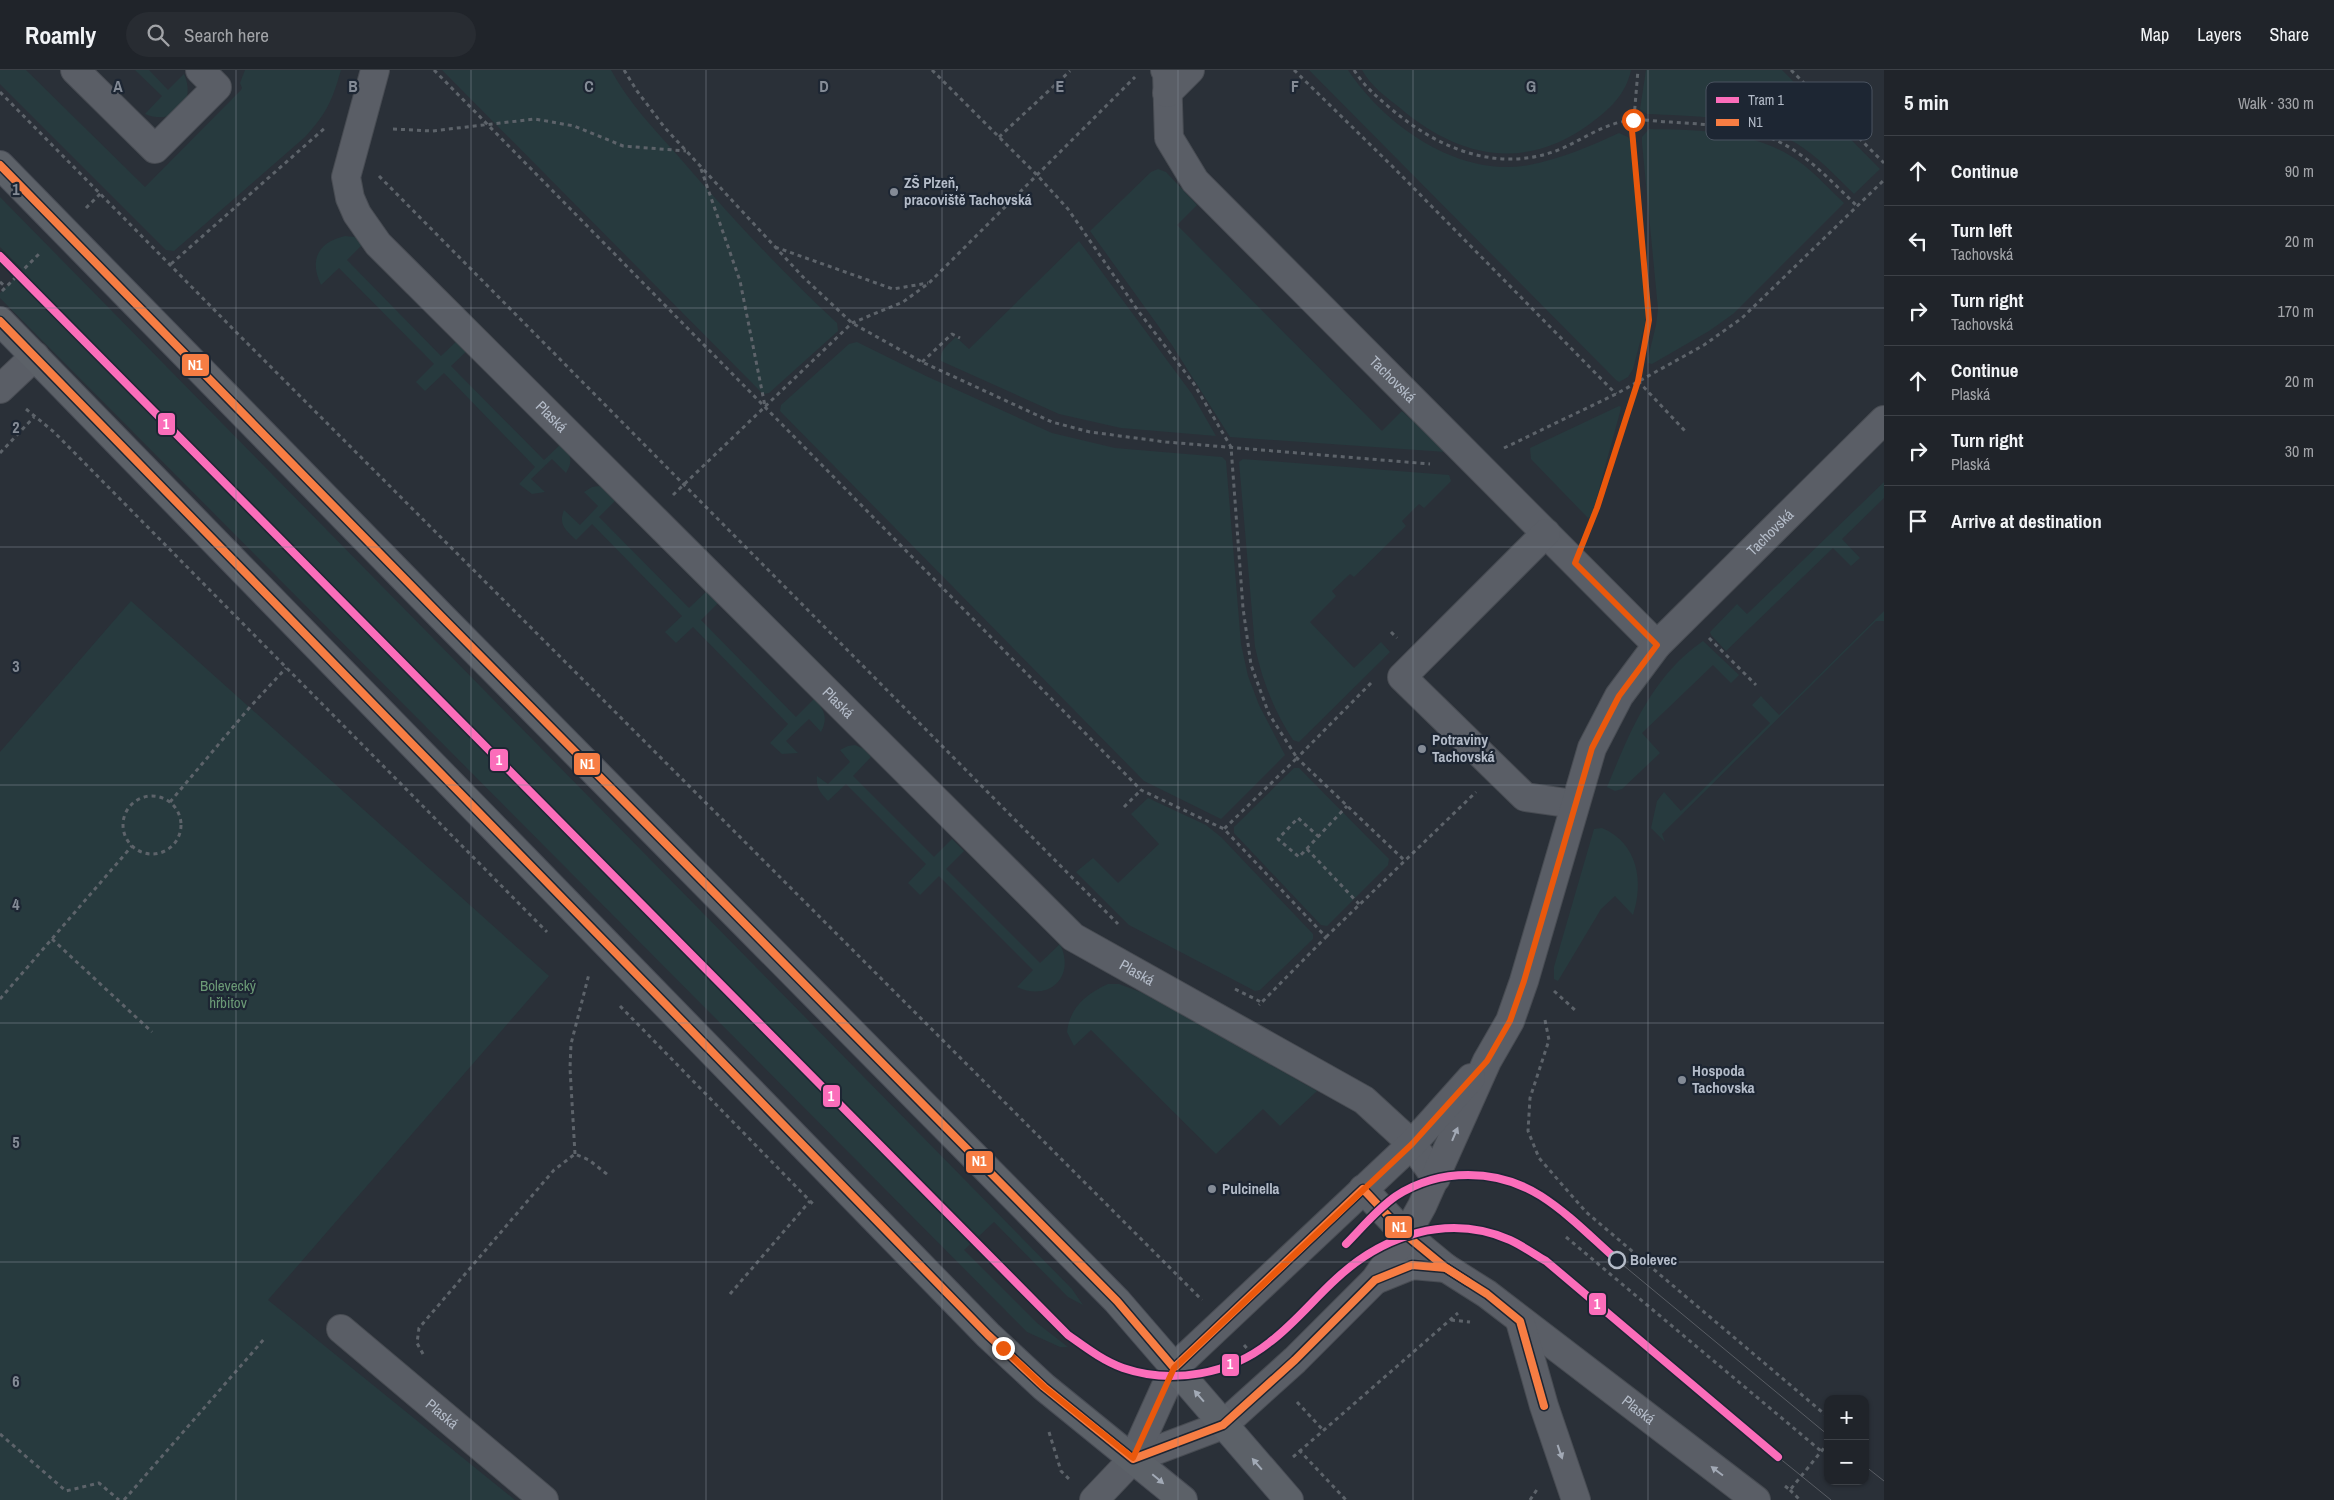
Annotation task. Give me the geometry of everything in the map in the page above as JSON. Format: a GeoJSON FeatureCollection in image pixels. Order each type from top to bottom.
{"type":"FeatureCollection","features":[{"type":"Feature","properties":{"kind":"main road"},"geometry":{"type":"LineString","coordinates":[[0,165],[449,624],[1117,1301],[1281,1490]]}},
{"type":"Feature","properties":{"kind":"main road"},"geometry":{"type":"LineString","coordinates":[[0,321],[988,1335],[1044,1387],[1182,1500]]}},
{"type":"Feature","properties":{"kind":"street"},"geometry":{"type":"LineString","coordinates":[[75,70],[155,149],[217,87],[200,70]]}},
{"type":"Feature","properties":{"kind":"street","name":"Plaská"},"geometry":{"type":"LineString","coordinates":[[375,70],[346,177],[350,198],[357,214],[378,244],[1073,937],[1364,1100],[1412,1144],[1436,1178],[1406,1235],[1375,1280],[1295,1360],[1223,1425],[1133,1458]]}},
{"type":"Feature","properties":{"kind":"street","name":"Tachovská"},"geometry":{"type":"LineString","coordinates":[[1190,70],[1166,82],[1169,138],[1195,180],[1657,645]]}},
{"type":"Feature","properties":{"kind":"street"},"geometry":{"type":"LineString","coordinates":[[1,388],[35,356]]}},
{"type":"Feature","properties":{"kind":"street","name":"Tachovská"},"geometry":{"type":"LineString","coordinates":[[1436,1178],[1487,1061],[1510,1021],[1524,981],[1574,804],[1592,748],[1619,696],[1657,645],[1884,420]]}},
{"type":"Feature","properties":{"kind":"street"},"geometry":{"type":"LineString","coordinates":[[1546,534],[1402,676],[1525,797],[1574,804]]}},
{"type":"Feature","properties":{"kind":"street","name":"Tachovská"},"geometry":{"type":"LineString","coordinates":[[1174,1368],[1412,1144],[1487,1061]]}},
{"type":"Feature","properties":{"kind":"street"},"geometry":{"type":"LineString","coordinates":[[1363,1189],[1406,1235]]}},
{"type":"Feature","properties":{"kind":"street","name":"Plaská"},"geometry":{"type":"LineString","coordinates":[[1406,1235],[1446,1268],[1487,1294],[1756,1500]]}},
{"type":"Feature","properties":{"kind":"street","name":"Plaská"},"geometry":{"type":"LineString","coordinates":[[1375,1280],[1412,1265],[1446,1268]]}},
{"type":"Feature","properties":{"kind":"street"},"geometry":{"type":"LineString","coordinates":[[1520,1321],[1544,1406],[1576,1500]]}},
{"type":"Feature","properties":{"kind":"street","name":"Plaská"},"geometry":{"type":"LineString","coordinates":[[340,1329],[544,1500]]}},
{"type":"Feature","properties":{"kind":"street","name":"Plaská"},"geometry":{"type":"LineString","coordinates":[[1094,1500],[1133,1458],[1174,1368]]}},
{"type":"Feature","properties":{"kind":"path"},"geometry":{"type":"LineString","coordinates":[[434,70],[1141,790],[1224,829],[1326,937]]}},
{"type":"Feature","properties":{"kind":"path"},"geometry":{"type":"LineString","coordinates":[[624,70],[637,91],[686,151],[774,246],[852,324],[922,362],[1052,422],[1090,432],[1231,447],[1442,465],[1510,446],[1616,394],[1704,345],[1742,318],[1884,180]]}},
{"type":"Feature","properties":{"kind":"path"},"geometry":{"type":"LineString","coordinates":[[932,70],[1037,175],[1068,209],[1090,238],[1139,312],[1194,384],[1231,447],[1242,599],[1251,665],[1268,714],[1297,758],[1404,861]]}},
{"type":"Feature","properties":{"kind":"path"},"geometry":{"type":"LineString","coordinates":[[1294,70],[1401,175],[1616,394]]}},
{"type":"Feature","properties":{"kind":"path"},"geometry":{"type":"LineString","coordinates":[[1354,70],[1363,85],[1398,115],[1435,140],[1487,158],[1509,160],[1553,152],[1599,128],[1633,120],[1706,125]]}},
{"type":"Feature","properties":{"kind":"path"},"geometry":{"type":"LineString","coordinates":[[1575,563],[1597,508],[1638,381],[1649,320],[1632,130],[1638,70]]}},
{"type":"Feature","properties":{"kind":"path"},"geometry":{"type":"LineString","coordinates":[[1790,70],[1802,82]]}},
{"type":"Feature","properties":{"kind":"path"},"geometry":{"type":"LineString","coordinates":[[999,137],[1070,71]]}},
{"type":"Feature","properties":{"kind":"path"},"geometry":{"type":"LineString","coordinates":[[651,517],[852,324],[903,302],[929,283],[1136,77]]}},
{"type":"Feature","properties":{"kind":"path"},"geometry":{"type":"LineString","coordinates":[[0,92],[238,334],[1200,1298]]}},
{"type":"Feature","properties":{"kind":"path"},"geometry":{"type":"LineString","coordinates":[[390,129],[432,131],[535,119],[574,126],[624,146],[686,151]]}},
{"type":"Feature","properties":{"kind":"path"},"geometry":{"type":"LineString","coordinates":[[171,264],[330,123]]}},
{"type":"Feature","properties":{"kind":"path"},"geometry":{"type":"LineString","coordinates":[[1773,140],[1791,148],[1818,169],[1857,206]]}},
{"type":"Feature","properties":{"kind":"path"},"geometry":{"type":"LineString","coordinates":[[1860,140],[1884,164]]}},
{"type":"Feature","properties":{"kind":"path"},"geometry":{"type":"LineString","coordinates":[[700,166],[740,282],[765,407]]}},
{"type":"Feature","properties":{"kind":"path"},"geometry":{"type":"LineString","coordinates":[[376,173],[1120,926]]}},
{"type":"Feature","properties":{"kind":"path"},"geometry":{"type":"LineString","coordinates":[[80,214],[101,193]]}},
{"type":"Feature","properties":{"kind":"path"},"geometry":{"type":"LineString","coordinates":[[774,246],[893,289],[929,283]]}},
{"type":"Feature","properties":{"kind":"path"},"geometry":{"type":"LineString","coordinates":[[0,293],[42,251]]}},
{"type":"Feature","properties":{"kind":"path"},"geometry":{"type":"LineString","coordinates":[[0,282],[6,287]]}},
{"type":"Feature","properties":{"kind":"path"},"geometry":{"type":"LineString","coordinates":[[922,362],[952,334],[960,338]]}},
{"type":"Feature","properties":{"kind":"path"},"geometry":{"type":"LineString","coordinates":[[1638,381],[1686,431]]}},
{"type":"Feature","properties":{"kind":"path"},"geometry":{"type":"LineString","coordinates":[[1,388],[54,432],[548,932]]}},
{"type":"Feature","properties":{"kind":"path"},"geometry":{"type":"LineString","coordinates":[[0,453],[34,417]]}},
{"type":"Feature","properties":{"kind":"path"},"geometry":{"type":"LineString","coordinates":[[1703,632],[1756,685]]}},
{"type":"Feature","properties":{"kind":"path"},"geometry":{"type":"LineString","coordinates":[[170,802],[250,707],[286,668]]}},
{"type":"Feature","properties":{"kind":"path"},"geometry":{"type":"LineString","coordinates":[[1224,829],[1372,682]]}},
{"type":"Feature","properties":{"kind":"path"},"geometry":{"type":"LineString","coordinates":[[1236,1027],[1359,904],[1498,771]]}},
{"type":"Feature","properties":{"kind":"path"},"geometry":{"type":"LineString","coordinates":[[1124,807],[1141,790]]}},
{"type":"Feature","properties":{"kind":"path"},"geometry":{"type":"LineString","coordinates":[[152,796],[170,802],[177,809],[181,819],[181,830],[178,839],[171,847],[151,854],[132,846],[124,829],[127,810],[142,798],[152,796]]}},
{"type":"Feature","properties":{"kind":"path"},"geometry":{"type":"LineString","coordinates":[[1319,837],[1298,818],[1278,839],[1299,858],[1319,837],[1347,806]]}},
{"type":"Feature","properties":{"kind":"path"},"geometry":{"type":"LineString","coordinates":[[0,999],[132,846]]}},
{"type":"Feature","properties":{"kind":"path"},"geometry":{"type":"LineString","coordinates":[[1307,849],[1359,904]]}},
{"type":"Feature","properties":{"kind":"path"},"geometry":{"type":"LineString","coordinates":[[52,939],[152,1032]]}},
{"type":"Feature","properties":{"kind":"path"},"geometry":{"type":"LineString","coordinates":[[582,967],[596,981]]}},
{"type":"Feature","properties":{"kind":"path"},"geometry":{"type":"LineString","coordinates":[[575,1154],[570,1068],[571,1044],[589,974]]}},
{"type":"Feature","properties":{"kind":"path"},"geometry":{"type":"LineString","coordinates":[[1228,985],[1261,1002]]}},
{"type":"Feature","properties":{"kind":"path"},"geometry":{"type":"LineString","coordinates":[[1553,990],[1575,1010]]}},
{"type":"Feature","properties":{"kind":"path"},"geometry":{"type":"LineString","coordinates":[[616,1002],[817,1208]]}},
{"type":"Feature","properties":{"kind":"path"},"geometry":{"type":"LineString","coordinates":[[1544,1016],[1549,1040],[1530,1098],[1528,1131],[1539,1158],[1586,1212],[1824,1414]]}},
{"type":"Feature","properties":{"kind":"path"},"geometry":{"type":"LineString","coordinates":[[575,1154],[589,1160],[608,1175]]}},
{"type":"Feature","properties":{"kind":"path"},"geometry":{"type":"LineString","coordinates":[[425,1357],[417,1344],[419,1328],[554,1170],[575,1154]]}},
{"type":"Feature","properties":{"kind":"path"},"geometry":{"type":"LineString","coordinates":[[730,1294],[810,1201]]}},
{"type":"Feature","properties":{"kind":"path"},"geometry":{"type":"LineString","coordinates":[[1566,1237],[1821,1452]]}},
{"type":"Feature","properties":{"kind":"path"},"geometry":{"type":"LineString","coordinates":[[1281,1490],[1299,1450],[1451,1320],[1487,1294]]}},
{"type":"Feature","properties":{"kind":"path"},"geometry":{"type":"LineString","coordinates":[[124,1500],[265,1338]]}},
{"type":"Feature","properties":{"kind":"path"},"geometry":{"type":"LineString","coordinates":[[1048,1430],[1061,1471],[1073,1483]]}},
{"type":"Feature","properties":{"kind":"path"},"geometry":{"type":"LineString","coordinates":[[0,1434],[66,1491],[99,1483],[119,1500]]}},
{"type":"Feature","properties":{"kind":"path"},"geometry":{"type":"LineString","coordinates":[[1790,1490],[1824,1448]]}},
{"type":"Feature","properties":{"kind":"path"},"geometry":{"type":"LineString","coordinates":[[1299,1450],[1346,1500]]}},
{"type":"Feature","properties":{"kind":"path"},"geometry":{"type":"LineString","coordinates":[[1782,1484],[1800,1500]]}},
{"type":"Feature","properties":{"kind":"green space"},"geometry":{"type":"Polygon","coordinates":[[[0,70],[26,70],[145,187],[241,90],[240,83],[245,70],[341,70],[328,106],[319,121],[305,137],[174,251],[166,250],[0,84],[0,70]]]}},
{"type":"Feature","properties":{"kind":"green space"},"geometry":{"type":"Polygon","coordinates":[[[135,70],[149,70],[168,90],[184,74],[187,94],[185,102],[180,109],[174,114],[165,117],[145,114],[162,96],[135,70]]]}},
{"type":"Feature","properties":{"kind":"green space"},"geometry":{"type":"Polygon","coordinates":[[[442,70],[611,70],[625,93],[651,126],[756,242],[837,323],[838,331],[769,393],[763,394],[442,70]]]}},
{"type":"Feature","properties":{"kind":"green space"},"geometry":{"type":"Polygon","coordinates":[[[1309,70],[1348,70],[1382,110],[1403,128],[1426,143],[1476,164],[1503,167],[1529,165],[1575,152],[1619,133],[1628,137],[1632,143],[1646,303],[1645,323],[1633,369],[1628,377],[1619,382],[1616,380],[1309,70]]]}},
{"type":"Feature","properties":{"kind":"green space"},"geometry":{"type":"Polygon","coordinates":[[[1362,70],[1631,70],[1629,79],[1621,94],[1605,112],[1591,123],[1566,138],[1542,148],[1517,153],[1493,153],[1469,148],[1445,138],[1422,125],[1389,100],[1374,86],[1362,70]]]}},
{"type":"Feature","properties":{"kind":"green space"},"geometry":{"type":"Polygon","coordinates":[[[1646,70],[1782,70],[1794,82],[1706,82],[1706,117],[1647,114],[1640,109],[1646,70]]]}},
{"type":"Feature","properties":{"kind":"green space"},"geometry":{"type":"Polygon","coordinates":[[[1649,129],[1685,130],[1706,131],[1706,140],[1756,141],[1789,155],[1804,165],[1844,203],[1733,314],[1709,331],[1652,364],[1648,363],[1648,358],[1658,309],[1642,137],[1649,129]]]}},
{"type":"Feature","properties":{"kind":"green space"},"geometry":{"type":"Polygon","coordinates":[[[1790,140],[1851,140],[1880,169],[1854,194],[1812,154],[1790,140]]]}},
{"type":"Feature","properties":{"kind":"green space"},"geometry":{"type":"Polygon","coordinates":[[[1158,169],[1166,172],[1197,205],[1177,225],[1382,431],[1402,411],[1446,452],[1230,437],[1172,345],[1090,231],[1151,172],[1158,169]]]}},
{"type":"Feature","properties":{"kind":"green space"},"geometry":{"type":"Polygon","coordinates":[[[0,197],[1072,1289],[1083,1305],[1068,1297],[994,1222],[964,1250],[1037,1323],[1068,1347],[1060,1347],[1027,1332],[0,298],[0,293],[23,270],[0,247],[0,197]]]}},
{"type":"Feature","properties":{"kind":"green space"},"geometry":{"type":"Polygon","coordinates":[[[345,236],[355,237],[365,242],[347,260],[441,356],[459,339],[469,349],[451,366],[544,460],[562,443],[570,457],[570,464],[566,473],[552,459],[531,479],[545,492],[532,494],[519,484],[535,467],[444,373],[425,391],[416,382],[434,364],[339,268],[321,285],[316,268],[318,253],[328,243],[345,236]]]}},
{"type":"Feature","properties":{"kind":"green space"},"geometry":{"type":"Polygon","coordinates":[[[1079,241],[1192,394],[1216,436],[1121,428],[1059,414],[941,361],[943,350],[956,337],[969,349],[1079,241]]]}},
{"type":"Feature","properties":{"kind":"green space"},"geometry":{"type":"Polygon","coordinates":[[[857,342],[926,376],[1052,433],[1115,448],[1222,457],[1226,461],[1241,644],[1248,676],[1259,705],[1285,755],[1221,819],[1144,781],[780,411],[781,405],[849,344],[857,342]]]}},
{"type":"Feature","properties":{"kind":"green space"},"geometry":{"type":"Polygon","coordinates":[[[1619,406],[1621,407],[1620,412],[1592,515],[1588,518],[1531,459],[1530,448],[1619,406]]]}},
{"type":"Feature","properties":{"kind":"green space"},"geometry":{"type":"Polygon","coordinates":[[[1243,459],[1449,475],[1451,481],[1424,508],[1419,504],[1402,521],[1406,526],[1354,577],[1350,574],[1332,591],[1336,596],[1310,622],[1354,668],[1381,642],[1390,652],[1299,742],[1293,740],[1274,707],[1261,671],[1255,647],[1239,462],[1243,459]]]}},
{"type":"Feature","properties":{"kind":"green space"},"geometry":{"type":"Polygon","coordinates":[[[1884,482],[1884,498],[1842,539],[1860,558],[1851,566],[1833,548],[1726,651],[1710,632],[1737,604],[1747,614],[1884,482]]]}},
{"type":"Feature","properties":{"kind":"green space"},"geometry":{"type":"Polygon","coordinates":[[[599,486],[608,489],[617,499],[599,517],[689,608],[707,591],[718,603],[701,620],[796,717],[814,699],[821,707],[825,718],[821,732],[809,719],[786,741],[798,753],[782,754],[770,743],[788,724],[693,627],[676,643],[665,632],[682,616],[592,524],[576,540],[566,530],[562,520],[564,510],[580,525],[598,506],[584,492],[592,487],[599,486]]]}},
{"type":"Feature","properties":{"kind":"green space","name":"Bolevecký hřbitov"},"geometry":{"type":"Polygon","coordinates":[[[131,601],[549,976],[268,1300],[515,1500],[0,1500],[0,752],[131,601]]]}},
{"type":"Feature","properties":{"kind":"green space"},"geometry":{"type":"Polygon","coordinates":[[[1884,611],[1884,621],[1876,621],[1662,834],[1665,842],[1651,828],[1657,801],[1664,792],[1681,811],[1770,723],[1752,705],[1761,696],[1779,715],[1884,611]]]}},
{"type":"Feature","properties":{"kind":"green space"},"geometry":{"type":"Polygon","coordinates":[[[1703,641],[1739,675],[1731,683],[1713,665],[1642,733],[1660,753],[1622,789],[1615,791],[1607,787],[1624,746],[1644,707],[1669,671],[1703,641]]]}},
{"type":"Feature","properties":{"kind":"green space"},"geometry":{"type":"Polygon","coordinates":[[[855,745],[864,749],[871,757],[853,776],[934,857],[952,839],[964,851],[946,869],[1040,963],[1060,944],[1065,967],[1062,976],[1056,984],[1049,989],[1039,991],[1029,991],[1017,987],[1033,970],[939,876],[920,895],[908,883],[926,864],[846,784],[828,801],[819,790],[817,776],[828,784],[850,762],[840,750],[855,745]]]}},
{"type":"Feature","properties":{"kind":"green space"},"geometry":{"type":"Polygon","coordinates":[[[1294,768],[1299,768],[1389,859],[1388,865],[1327,926],[1321,925],[1234,833],[1234,827],[1294,768]]]}},
{"type":"Feature","properties":{"kind":"green space"},"geometry":{"type":"Polygon","coordinates":[[[1148,798],[1206,825],[1221,837],[1313,934],[1313,939],[1260,990],[1255,991],[1129,925],[1076,872],[1093,858],[1118,883],[1159,844],[1131,814],[1148,798]]]}},
{"type":"Feature","properties":{"kind":"green space"},"geometry":{"type":"Polygon","coordinates":[[[1602,828],[1624,843],[1631,853],[1638,877],[1638,890],[1633,915],[1615,896],[1601,909],[1558,981],[1554,979],[1554,967],[1594,829],[1602,828]]]}},
{"type":"Feature","properties":{"kind":"green space"},"geometry":{"type":"Polygon","coordinates":[[[1108,984],[1119,984],[1143,993],[1317,1091],[1280,1126],[1263,1109],[1216,1154],[1091,1030],[1074,1046],[1067,1032],[1075,1008],[1086,997],[1108,984]]]}},
{"type":"Feature","properties":{"kind":"tram line","name":"1"},"geometry":{"type":"LineString","coordinates":[[0,256],[1068,1335],[1101,1358],[1123,1368],[1161,1376],[1181,1376],[1219,1369],[1237,1362],[1270,1342],[1354,1264],[1395,1240],[1417,1233],[1440,1229],[1487,1232],[1510,1240],[1546,1261],[1778,1457]]}},
{"type":"Feature","properties":{"kind":"tram line","name":"1"},"geometry":{"type":"LineString","coordinates":[[1346,1244],[1389,1201],[1413,1187],[1449,1176],[1487,1176],[1506,1180],[1541,1196],[1571,1218],[1617,1260]]}},
{"type":"Feature","properties":{"kind":"tram line"},"geometry":{"type":"LineString","coordinates":[[1617,1260],[1824,1432]]}},
{"type":"Feature","properties":{"kind":"tram line"},"geometry":{"type":"LineString","coordinates":[[1778,1457],[1831,1500]]}},
{"type":"Feature","properties":{"kind":"tram line"},"geometry":{"type":"LineString","coordinates":[[1869,1469],[1884,1481]]}},
{"type":"Feature","properties":{"kind":"transit line","name":"N1"},"geometry":{"type":"LineString","coordinates":[[0,165],[442,617],[1117,1301],[1174,1368],[1363,1189],[1406,1235],[1446,1268],[1487,1294],[1520,1321],[1544,1406]]}},
{"type":"Feature","properties":{"kind":"transit line","name":"N1"},"geometry":{"type":"LineString","coordinates":[[0,321],[988,1335],[1044,1387],[1133,1459],[1223,1425],[1295,1360],[1375,1280],[1412,1265],[1446,1268],[1468,1282]]}},
{"type":"Feature","properties":{"kind":"place","name":"ZŠ Plzeň, pracoviště Tachovská"},"geometry":{"type":"Point","coordinates":[894,192]}},
{"type":"Feature","properties":{"kind":"place","name":"Potraviny Tachovská"},"geometry":{"type":"Point","coordinates":[1422,749]}},
{"type":"Feature","properties":{"kind":"place","name":"Hospoda Tachovska"},"geometry":{"type":"Point","coordinates":[1682,1080]}},
{"type":"Feature","properties":{"kind":"place","name":"Pulcinella"},"geometry":{"type":"Point","coordinates":[1212,1189]}},
{"type":"Feature","properties":{"kind":"place","name":"Bolevec"},"geometry":{"type":"Point","coordinates":[1617,1260]}},
{"type":"Feature","properties":{"kind":"route"},"geometry":{"type":"LineString","coordinates":[[1003,1348],[1044,1387],[1133,1458],[1174,1368],[1412,1144],[1487,1061],[1510,1021],[1524,981],[1574,804],[1592,748],[1619,696],[1657,645],[1575,563],[1597,508],[1617,441],[1638,381],[1649,320],[1632,130],[1633,120]]}}]}
